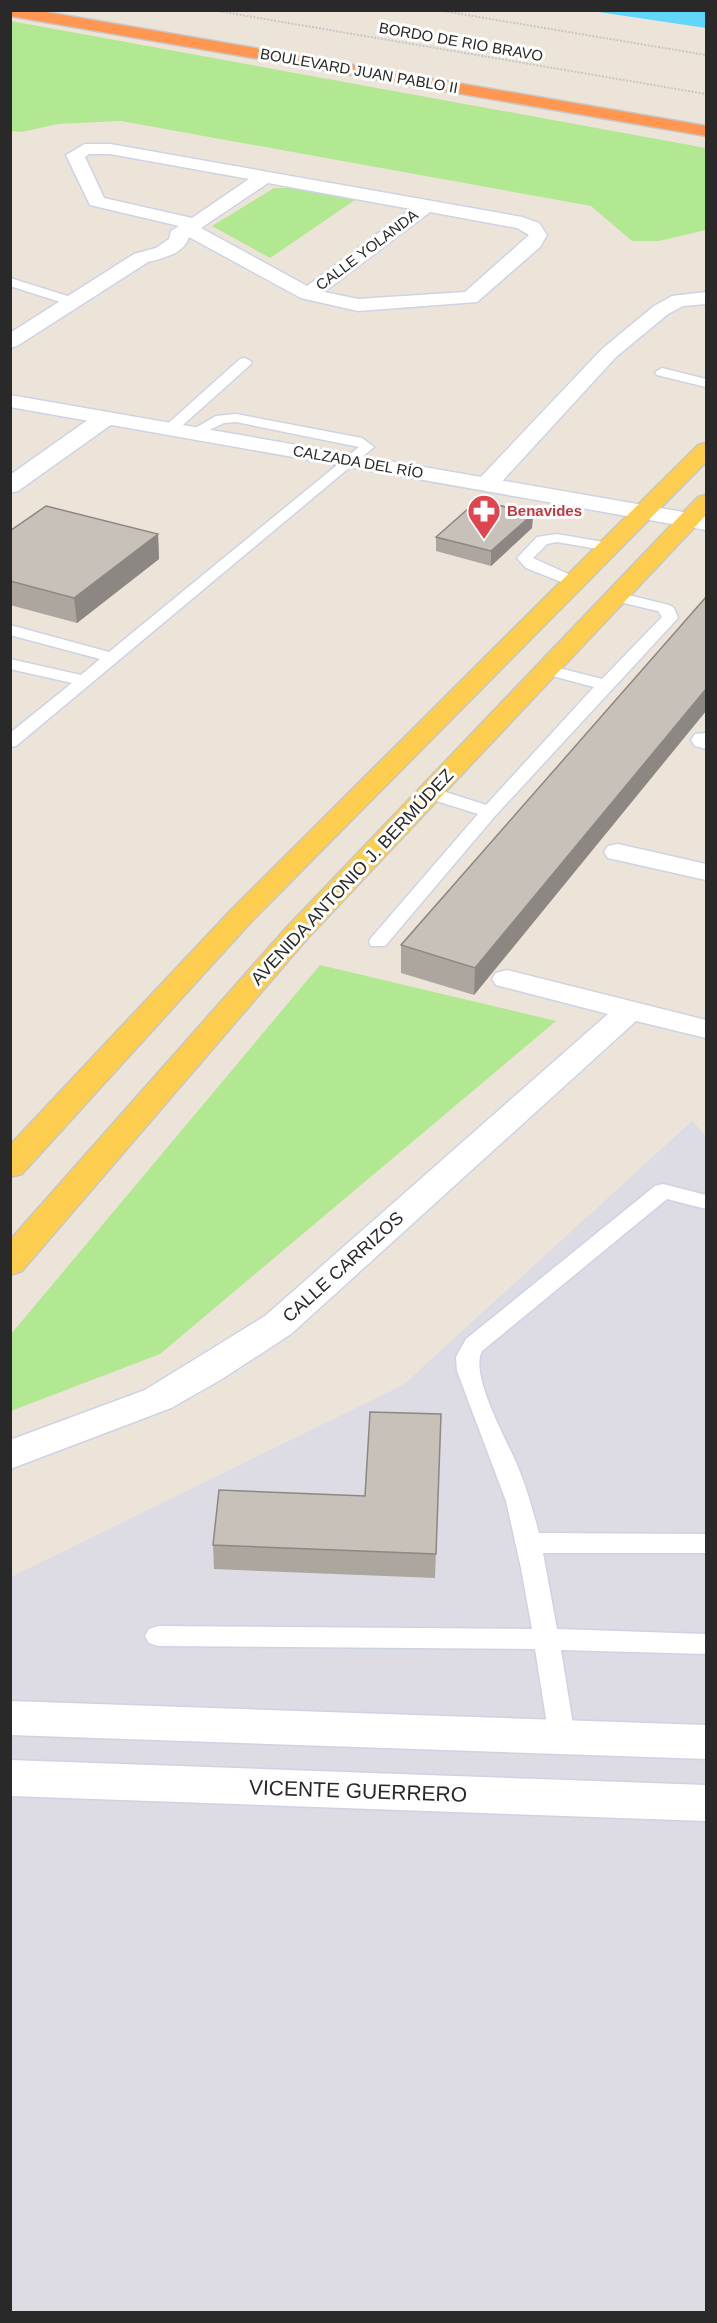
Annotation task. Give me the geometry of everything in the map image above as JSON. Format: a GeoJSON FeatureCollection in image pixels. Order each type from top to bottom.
{"type":"FeatureCollection","features":[{"type":"Feature","properties":{"kind":"highway","name":"BOULEVARD JUAN PABLO II"},"geometry":{"type":"LineString","coordinates":[[93,10],[351,62],[523,93],[706,131]]}},
{"type":"Feature","properties":{"kind":"highway","name":"BOULEVARD JUAN PABLO II"},"geometry":{"type":"LineString","coordinates":[[10,11],[351,62]]}},
{"type":"Feature","properties":{"kind":"highway"},"geometry":{"type":"LineString","coordinates":[[351,62],[395,61]]}},
{"type":"Feature","properties":{"kind":"highway"},"geometry":{"type":"LineString","coordinates":[[351,62],[518,105],[706,138]]}},
{"type":"Feature","properties":{"kind":"highway","name":"BOULEVARD JUAN PABLO II"},"geometry":{"type":"LineString","coordinates":[[523,93],[706,120]]}},
{"type":"Feature","properties":{"kind":"main road"},"geometry":{"type":"LineString","coordinates":[[10,1166],[241,916],[706,450]]}},
{"type":"Feature","properties":{"kind":"main road","name":"AVENIDA ANTONIO J. BERMÚDEZ"},"geometry":{"type":"LineString","coordinates":[[10,1263],[297,933],[616,597],[701,515]]}},
{"type":"Feature","properties":{"kind":"street"},"geometry":{"type":"LineString","coordinates":[[85,149],[105,149],[426,206],[522,223],[532,227],[538,238],[473,296],[466,299],[358,305],[308,294],[188,229],[101,204],[96,201],[75,155],[85,149]]}},
{"type":"Feature","properties":{"kind":"street"},"geometry":{"type":"LineString","coordinates":[[10,342],[141,258],[169,249],[188,229],[265,177]]}},
{"type":"Feature","properties":{"kind":"street","name":"CALLE YOLANDA"},"geometry":{"type":"LineString","coordinates":[[308,294],[426,206]]}},
{"type":"Feature","properties":{"kind":"street"},"geometry":{"type":"LineString","coordinates":[[487,484],[609,353],[661,310],[679,300],[706,298]]}},
{"type":"Feature","properties":{"kind":"street","name":"CALZADA DEL RÍO"},"geometry":{"type":"LineString","coordinates":[[10,401],[645,512],[701,515]]}},
{"type":"Feature","properties":{"kind":"street"},"geometry":{"type":"LineString","coordinates":[[10,486],[104,419]]}},
{"type":"Feature","properties":{"kind":"street"},"geometry":{"type":"LineString","coordinates":[[618,852],[706,872]]}},
{"type":"Feature","properties":{"kind":"street"},"geometry":{"type":"LineString","coordinates":[[507,979],[706,1029]]}},
{"type":"Feature","properties":{"kind":"street","name":"CALLE CARRIZOS"},"geometry":{"type":"LineString","coordinates":[[10,1455],[158,1399],[278,1326],[630,1010]]}},
{"type":"Feature","properties":{"kind":"street"},"geometry":{"type":"LineString","coordinates":[[10,1718],[706,1742]]}},
{"type":"Feature","properties":{"kind":"street","name":"VICENTE GUERRERO"},"geometry":{"type":"LineString","coordinates":[[10,1778],[706,1803]]}},
{"type":"Feature","properties":{"kind":"lane"},"geometry":{"type":"LineString","coordinates":[[10,282],[73,302]]}},
{"type":"Feature","properties":{"kind":"lane"},"geometry":{"type":"LineString","coordinates":[[169,430],[245,362]]}},
{"type":"Feature","properties":{"kind":"lane"},"geometry":{"type":"LineString","coordinates":[[662,372],[706,383]]}},
{"type":"Feature","properties":{"kind":"lane"},"geometry":{"type":"LineString","coordinates":[[10,742],[354,461]]}},
{"type":"Feature","properties":{"kind":"lane"},"geometry":{"type":"LineString","coordinates":[[574,582],[531,565],[525,558],[542,540],[557,538],[609,547]]}},
{"type":"Feature","properties":{"kind":"lane"},"geometry":{"type":"LineString","coordinates":[[378,942],[489,812],[605,685],[670,618],[668,611],[663,608],[616,597]]}},
{"type":"Feature","properties":{"kind":"lane"},"geometry":{"type":"LineString","coordinates":[[10,630],[114,658]]}},
{"type":"Feature","properties":{"kind":"lane"},"geometry":{"type":"LineString","coordinates":[[10,664],[86,681]]}},
{"type":"Feature","properties":{"kind":"lane"},"geometry":{"type":"LineString","coordinates":[[547,670],[605,685]]}},
{"type":"Feature","properties":{"kind":"lane"},"geometry":{"type":"LineString","coordinates":[[430,793],[489,812]]}},
{"type":"Feature","properties":{"kind":"lane"},"geometry":{"type":"LineString","coordinates":[[562,1737],[528,1543],[511,1480],[475,1391],[467,1362],[469,1354],[474,1345],[663,1191],[706,1202]]}},
{"type":"Feature","properties":{"kind":"lane"},"geometry":{"type":"LineString","coordinates":[[528,1543],[706,1543]]}},
{"type":"Feature","properties":{"kind":"lane"},"geometry":{"type":"LineString","coordinates":[[158,1636],[544,1639],[706,1644]]}},
{"type":"Feature","properties":{"kind":"path","name":"BORDO DE RIO BRAVO"},"geometry":{"type":"LineString","coordinates":[[212,10],[706,94]]}},
{"type":"Feature","properties":{"kind":"path"},"geometry":{"type":"LineString","coordinates":[[437,10],[706,55]]}},
{"type":"Feature","properties":{"kind":"shaded area"},"geometry":{"type":"Polygon","coordinates":[[[692,1121],[706,1136],[706,2312],[11,2312],[11,1577],[403,1385],[692,1121]]]}},
{"type":"Feature","properties":{"kind":"green space"},"geometry":{"type":"Polygon","coordinates":[[[11,21],[706,148],[706,230],[659,241],[632,241],[591,206],[121,121],[58,124],[22,132],[11,131],[11,21]]]}},
{"type":"Feature","properties":{"kind":"green space"},"geometry":{"type":"Polygon","coordinates":[[[274,188],[290,188],[355,200],[270,258],[212,226],[274,188]]]}},
{"type":"Feature","properties":{"kind":"green space"},"geometry":{"type":"Polygon","coordinates":[[[320,965],[556,1021],[160,1354],[11,1411],[11,1334],[320,965]]]}},
{"type":"Feature","properties":{"kind":"water"},"geometry":{"type":"Polygon","coordinates":[[[592,11],[706,11],[706,28],[592,11]]]}},
{"type":"Feature","properties":{"kind":"building"},"geometry":{"type":"Polygon","coordinates":[[[478,500],[533,514],[491,551],[436,537],[478,500]]]}},
{"type":"Feature","properties":{"kind":"building"},"geometry":{"type":"Polygon","coordinates":[[[46,506],[158,534],[74,598],[10,581],[10,531],[46,506]]]}},
{"type":"Feature","properties":{"kind":"building"},"geometry":{"type":"Polygon","coordinates":[[[706,597],[706,689],[475,968],[401,945],[706,597]]]}},
{"type":"Feature","properties":{"kind":"building"},"geometry":{"type":"Polygon","coordinates":[[[370,1412],[441,1414],[436,1554],[213,1545],[219,1490],[365,1496],[370,1412]]]}},
{"type":"Feature","properties":{"kind":"place","name":"Benavides"},"geometry":{"type":"Point","coordinates":[484,540]}}]}
